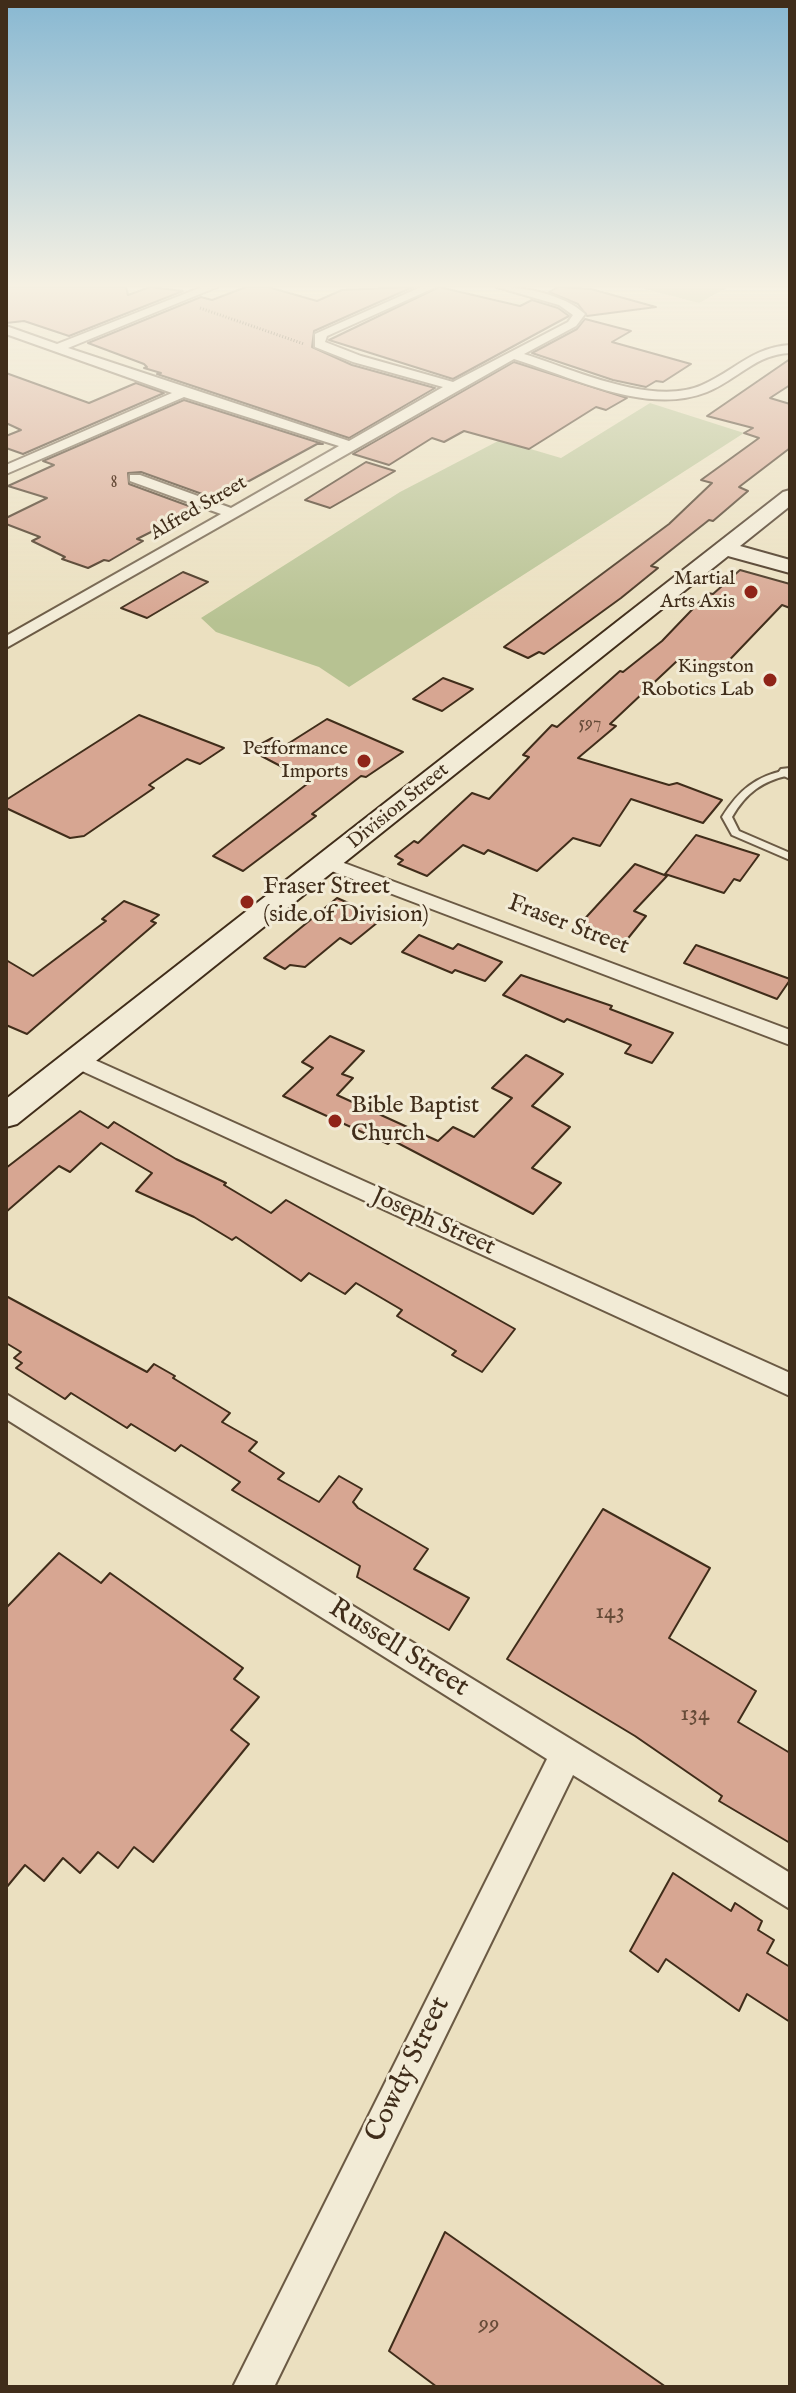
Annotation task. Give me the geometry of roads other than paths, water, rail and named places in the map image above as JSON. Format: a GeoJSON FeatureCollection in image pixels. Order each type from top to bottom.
{"type":"FeatureCollection","features":[{"type":"Feature","properties":{"kind":"main road","name":"Division Street"},"geometry":{"type":"LineString","coordinates":[[6,1116],[790,496]]}},
{"type":"Feature","properties":{"kind":"main road"},"geometry":{"type":"LineString","coordinates":[[755,524],[754,540],[788,567]]}},
{"type":"Feature","properties":{"kind":"main road"},"geometry":{"type":"LineString","coordinates":[[724,548],[788,567]]}},
{"type":"Feature","properties":{"kind":"street"},"geometry":{"type":"LineString","coordinates":[[6,470],[170,399]]}},
{"type":"Feature","properties":{"kind":"street"},"geometry":{"type":"LineString","coordinates":[[201,399],[351,446]]}},
{"type":"Feature","properties":{"kind":"street","name":"Alfred Street"},"geometry":{"type":"LineString","coordinates":[[6,643],[432,399]]}},
{"type":"Feature","properties":{"kind":"street"},"geometry":{"type":"LineString","coordinates":[[135,478],[232,513]]}},
{"type":"Feature","properties":{"kind":"street","name":"Fraser Street"},"geometry":{"type":"LineString","coordinates":[[328,863],[790,1038]]}},
{"type":"Feature","properties":{"kind":"street","name":"Joseph Street"},"geometry":{"type":"LineString","coordinates":[[77,1060],[790,1385]]}},
{"type":"Feature","properties":{"kind":"street","name":"Russell Street"},"geometry":{"type":"LineString","coordinates":[[6,1405],[790,1892]]}},
{"type":"Feature","properties":{"kind":"street","name":"Cowdy Street"},"geometry":{"type":"LineString","coordinates":[[253,2387],[566,1754]]}},
{"type":"Feature","properties":{"kind":"lane"},"geometry":{"type":"LineString","coordinates":[[789,774],[766,776],[755,783],[739,797],[727,817],[735,833],[790,857]]}},
{"type":"Feature","properties":{"kind":"place","name":"Martial Arts Axis"},"geometry":{"type":"Point","coordinates":[751,592]}},
{"type":"Feature","properties":{"kind":"place","name":"Kingston Robotics Lab"},"geometry":{"type":"Point","coordinates":[770,680]}},
{"type":"Feature","properties":{"kind":"place","name":"Performance Imports"},"geometry":{"type":"Point","coordinates":[364,761]}},
{"type":"Feature","properties":{"kind":"place","name":"Fraser Street (side of Division)"},"geometry":{"type":"Point","coordinates":[247,902]}},
{"type":"Feature","properties":{"kind":"place","name":"Bible Baptist Church"},"geometry":{"type":"Point","coordinates":[335,1121]}}]}
